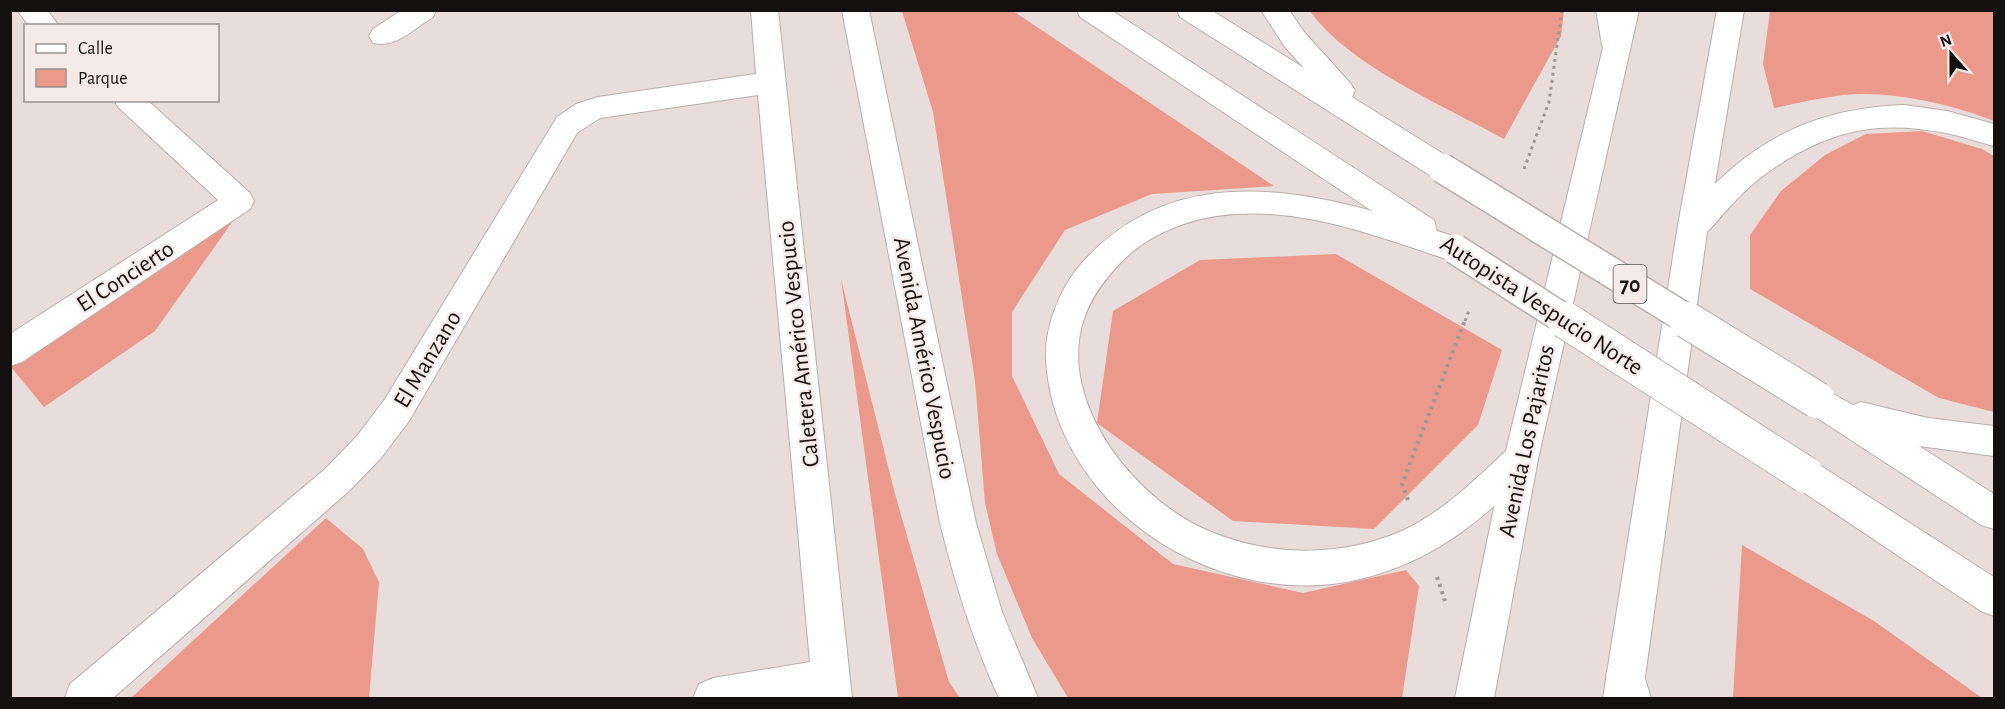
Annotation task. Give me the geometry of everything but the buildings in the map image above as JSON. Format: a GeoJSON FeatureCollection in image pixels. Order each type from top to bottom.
{"type":"FeatureCollection","features":[{"type":"Feature","properties":{"kind":"main road"},"geometry":{"type":"LineString","coordinates":[[30,10],[44,24]]}},
{"type":"Feature","properties":{"kind":"main road"},"geometry":{"type":"LineString","coordinates":[[383,36],[423,10]]}},
{"type":"Feature","properties":{"kind":"main road","name":"Caletera Américo Vespucio"},"geometry":{"type":"LineString","coordinates":[[764,10],[832,688]]}},
{"type":"Feature","properties":{"kind":"main road","name":"Avenida Américo Vespucio"},"geometry":{"type":"LineString","coordinates":[[855,10],[969,567],[1000,659],[1019,699]]}},
{"type":"Feature","properties":{"kind":"main road"},"geometry":{"type":"LineString","coordinates":[[1090,10],[1402,225]]}},
{"type":"Feature","properties":{"kind":"main road","name":"70"},"geometry":{"type":"LineString","coordinates":[[1190,10],[1824,404],[1995,513]]}},
{"type":"Feature","properties":{"kind":"main road"},"geometry":{"type":"LineString","coordinates":[[1274,10],[1321,71],[1386,133]]}},
{"type":"Feature","properties":{"kind":"main road"},"geometry":{"type":"LineString","coordinates":[[1609,10],[1616,45]]}},
{"type":"Feature","properties":{"kind":"main road","name":"Avenida Los Pajaritos"},"geometry":{"type":"LineString","coordinates":[[1474,699],[1521,459],[1626,10]]}},
{"type":"Feature","properties":{"kind":"main road"},"geometry":{"type":"LineString","coordinates":[[1626,690],[1693,225],[1731,10]]}},
{"type":"Feature","properties":{"kind":"main road","name":"El Manzano"},"geometry":{"type":"LineString","coordinates":[[84,699],[311,504],[369,447],[397,410],[567,125],[575,118],[598,108],[773,82]]}},
{"type":"Feature","properties":{"kind":"main road","name":"El Concierto"},"geometry":{"type":"LineString","coordinates":[[10,352],[239,201],[130,102]]}},
{"type":"Feature","properties":{"kind":"main road"},"geometry":{"type":"LineString","coordinates":[[1693,225],[1737,180],[1765,158],[1794,139],[1825,125],[1862,117],[1914,115],[1963,124],[1995,135]]}},
{"type":"Feature","properties":{"kind":"main road","name":"Autopista Vespucio Norte"},"geometry":{"type":"LineString","coordinates":[[1521,459],[1483,494],[1422,539],[1379,557],[1352,565],[1322,568],[1262,565],[1196,543],[1166,527],[1114,482],[1083,438],[1074,420],[1066,393],[1062,366],[1067,319],[1086,280],[1118,245],[1161,220],[1209,205],[1267,203],[1402,225],[1455,249],[1989,596]]}},
{"type":"Feature","properties":{"kind":"main road"},"geometry":{"type":"LineString","coordinates":[[1824,404],[1928,433],[1995,441]]}},
{"type":"Feature","properties":{"kind":"main road"},"geometry":{"type":"LineString","coordinates":[[713,699],[832,688]]}},
{"type":"Feature","properties":{"kind":"path"},"geometry":{"type":"LineString","coordinates":[[1520,178],[1550,102],[1562,10]]}},
{"type":"Feature","properties":{"kind":"path"},"geometry":{"type":"LineString","coordinates":[[1444,609],[1446,598],[1402,484],[1474,298]]}},
{"type":"Feature","properties":{"kind":"green space"},"geometry":{"type":"Polygon","coordinates":[[[902,11],[1013,11],[1274,186],[1152,194],[1065,230],[1012,312],[1012,376],[1059,474],[1173,564],[1303,593],[1406,570],[1419,586],[1402,698],[1068,698],[1032,638],[997,554],[985,503],[975,381],[933,112],[902,11]]]}},
{"type":"Feature","properties":{"kind":"green space"},"geometry":{"type":"Polygon","coordinates":[[[1310,11],[1564,11],[1561,36],[1504,139],[1373,67],[1348,50],[1310,11]]]}},
{"type":"Feature","properties":{"kind":"green space"},"geometry":{"type":"Polygon","coordinates":[[[1770,11],[1994,11],[1994,121],[1940,104],[1880,95],[1843,95],[1774,108],[1763,64],[1770,11]]]}},
{"type":"Feature","properties":{"kind":"green space"},"geometry":{"type":"Polygon","coordinates":[[[1922,131],[1982,149],[1994,156],[1994,412],[1939,398],[1750,289],[1750,235],[1781,191],[1825,155],[1866,134],[1922,131]]]}},
{"type":"Feature","properties":{"kind":"green space"},"geometry":{"type":"Polygon","coordinates":[[[240,211],[155,331],[44,407],[11,367],[10,362],[240,211]]]}},
{"type":"Feature","properties":{"kind":"green space"},"geometry":{"type":"Polygon","coordinates":[[[1336,254],[1502,350],[1478,425],[1374,529],[1233,521],[1097,423],[1113,311],[1200,260],[1336,254]]]}},
{"type":"Feature","properties":{"kind":"green space"},"geometry":{"type":"Polygon","coordinates":[[[841,279],[895,494],[949,682],[960,698],[898,698],[841,279]]]}},
{"type":"Feature","properties":{"kind":"green space"},"geometry":{"type":"Polygon","coordinates":[[[326,518],[363,549],[379,582],[369,698],[131,698],[326,518]]]}},
{"type":"Feature","properties":{"kind":"green space"},"geometry":{"type":"Polygon","coordinates":[[[1742,545],[1874,621],[1982,698],[1733,698],[1742,545]]]}}]}
